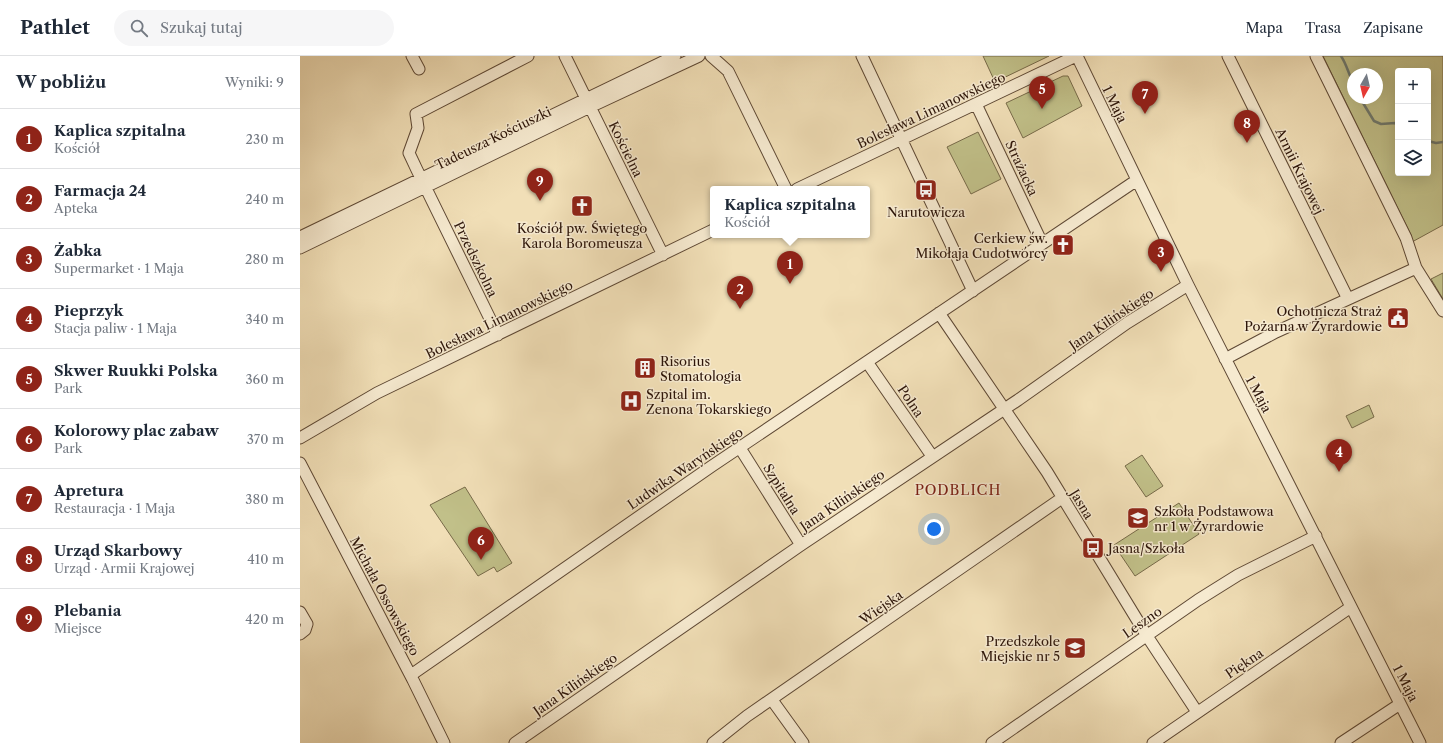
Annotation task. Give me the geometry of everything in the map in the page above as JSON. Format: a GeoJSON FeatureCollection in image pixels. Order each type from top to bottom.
{"type":"FeatureCollection","features":[{"type":"Feature","properties":{"kind":"street"},"geometry":{"type":"LineString","coordinates":[[412,56],[419,69]]}},
{"type":"Feature","properties":{"kind":"street","name":"Przedszkolna"},"geometry":{"type":"LineString","coordinates":[[498,335],[409,153],[418,128],[416,114],[528,56]]}},
{"type":"Feature","properties":{"kind":"street","name":"Kościelna"},"geometry":{"type":"LineString","coordinates":[[565,56],[663,255]]}},
{"type":"Feature","properties":{"kind":"street","name":"Tadeusza Kościuszki"},"geometry":{"type":"LineString","coordinates":[[300,248],[426,187],[674,56]]}},
{"type":"Feature","properties":{"kind":"street","name":"Tadeusza Kościuszki"},"geometry":{"type":"LineString","coordinates":[[588,102],[699,56]]}},
{"type":"Feature","properties":{"kind":"street"},"geometry":{"type":"LineString","coordinates":[[711,56],[728,71],[785,186]]}},
{"type":"Feature","properties":{"kind":"street"},"geometry":{"type":"LineString","coordinates":[[862,56],[973,290]]}},
{"type":"Feature","properties":{"kind":"street","name":"Bolesława Limanowskiego"},"geometry":{"type":"LineString","coordinates":[[803,186],[1076,56]]}},
{"type":"Feature","properties":{"kind":"street","name":"1 Maja"},"geometry":{"type":"LineString","coordinates":[[1076,56],[1225,359],[1420,743]]}},
{"type":"Feature","properties":{"kind":"street","name":"Armii Krajowej"},"geometry":{"type":"LineString","coordinates":[[1228,56],[1348,299]]}},
{"type":"Feature","properties":{"kind":"street"},"geometry":{"type":"LineString","coordinates":[[1316,56],[1406,238],[1416,268],[1443,311]]}},
{"type":"Feature","properties":{"kind":"street","name":"Strażacka"},"geometry":{"type":"LineString","coordinates":[[976,104],[1042,243]]}},
{"type":"Feature","properties":{"kind":"street","name":"Ludwika Waryńskiego"},"geometry":{"type":"LineString","coordinates":[[411,675],[740,448],[1137,180]]}},
{"type":"Feature","properties":{"kind":"street","name":"Tadeusza Kościuszki"},"geometry":{"type":"LineString","coordinates":[[300,237],[426,187]]}},
{"type":"Feature","properties":{"kind":"street","name":"Bolesława Limanowskiego"},"geometry":{"type":"LineString","coordinates":[[300,438],[375,395],[710,232]]}},
{"type":"Feature","properties":{"kind":"street"},"geometry":{"type":"LineString","coordinates":[[1225,359],[1276,332],[1416,268]]}},
{"type":"Feature","properties":{"kind":"street","name":"Jana Kilińskiego"},"geometry":{"type":"LineString","coordinates":[[515,743],[801,545],[1004,409],[1127,323],[1188,285]]}},
{"type":"Feature","properties":{"kind":"street","name":"Jasna"},"geometry":{"type":"LineString","coordinates":[[939,313],[1062,498],[1147,636],[1197,712]]}},
{"type":"Feature","properties":{"kind":"street","name":"Polna"},"geometry":{"type":"LineString","coordinates":[[867,362],[932,456]]}},
{"type":"Feature","properties":{"kind":"street","name":"Szpitalna"},"geometry":{"type":"LineString","coordinates":[[740,448],[801,545]]}},
{"type":"Feature","properties":{"kind":"street","name":"Michała Ossowskiego"},"geometry":{"type":"LineString","coordinates":[[300,463],[411,675],[444,743]]}},
{"type":"Feature","properties":{"kind":"street","name":"Wiejska"},"geometry":{"type":"LineString","coordinates":[[717,742],[747,716],[1062,498]]}},
{"type":"Feature","properties":{"kind":"street","name":"Leszno"},"geometry":{"type":"LineString","coordinates":[[992,743],[1238,575],[1316,536]]}},
{"type":"Feature","properties":{"kind":"street","name":"Piękna"},"geometry":{"type":"LineString","coordinates":[[1153,743],[1352,607]]}},
{"type":"Feature","properties":{"kind":"street"},"geometry":{"type":"LineString","coordinates":[[300,612],[307,624],[303,632]]}},
{"type":"Feature","properties":{"kind":"street"},"geometry":{"type":"LineString","coordinates":[[772,700],[803,743]]}},
{"type":"Feature","properties":{"kind":"street"},"geometry":{"type":"LineString","coordinates":[[1341,743],[1400,704]]}},
{"type":"Feature","properties":{"kind":"shaded area"},"geometry":{"type":"Polygon","coordinates":[[[983,56],[1049,56],[995,82],[983,56]]]}},
{"type":"Feature","properties":{"kind":"shaded area"},"geometry":{"type":"Polygon","coordinates":[[[1323,56],[1443,56],[1443,225],[1412,242],[1411,235],[1323,56]]]}},
{"type":"Feature","properties":{"kind":"shaded area"},"geometry":{"type":"Polygon","coordinates":[[[1063,76],[1068,76],[1082,106],[1023,138],[1006,103],[1063,76]]]}},
{"type":"Feature","properties":{"kind":"shaded area"},"geometry":{"type":"Polygon","coordinates":[[[978,132],[1001,179],[971,194],[947,147],[978,132]]]}},
{"type":"Feature","properties":{"kind":"shaded area"},"geometry":{"type":"Polygon","coordinates":[[[1443,273],[1443,299],[1431,279],[1443,273]]]}},
{"type":"Feature","properties":{"kind":"shaded area"},"geometry":{"type":"Polygon","coordinates":[[[1369,405],[1374,417],[1352,428],[1346,416],[1369,405]]]}},
{"type":"Feature","properties":{"kind":"shaded area"},"geometry":{"type":"Polygon","coordinates":[[[1142,455],[1163,486],[1146,497],[1125,466],[1142,455]]]}},
{"type":"Feature","properties":{"kind":"shaded area"},"geometry":{"type":"Polygon","coordinates":[[[465,487],[512,563],[497,572],[494,567],[478,576],[430,505],[465,487]]]}},
{"type":"Feature","properties":{"kind":"shaded area"},"geometry":{"type":"Polygon","coordinates":[[[1179,503],[1199,534],[1135,576],[1114,545],[1179,503]]]}},
{"type":"Feature","properties":{"kind":"waterway"},"geometry":{"type":"LineString","coordinates":[[1341,56],[1347,68]]}},
{"type":"Feature","properties":{"kind":"waterway"},"geometry":{"type":"LineString","coordinates":[[1364,104],[1374,121],[1381,124],[1395,123]]}},
{"type":"Feature","properties":{"kind":"waterway"},"geometry":{"type":"LineString","coordinates":[[1431,142],[1443,142]]}},
{"type":"Feature","properties":{"kind":"place","name":"Skwer Ruukki Polska"},"geometry":{"type":"Point","coordinates":[1042,109]}},
{"type":"Feature","properties":{"kind":"place","name":"Apretura"},"geometry":{"type":"Point","coordinates":[1145,114]}},
{"type":"Feature","properties":{"kind":"place","name":"Urząd Skarbowy"},"geometry":{"type":"Point","coordinates":[1247,143]}},
{"type":"Feature","properties":{"kind":"place","name":"Narutowicza"},"geometry":{"type":"Point","coordinates":[926,190]}},
{"type":"Feature","properties":{"kind":"place","name":"Plebania"},"geometry":{"type":"Point","coordinates":[540,201]}},
{"type":"Feature","properties":{"kind":"place","name":"Kościół pw. Świętego Karola Boromeusza"},"geometry":{"type":"Point","coordinates":[582,206]}},
{"type":"Feature","properties":{"kind":"place","name":"Cerkiew św. Mikołaja Cudotwórcy"},"geometry":{"type":"Point","coordinates":[1063,245]}},
{"type":"Feature","properties":{"kind":"place","name":"Żabka"},"geometry":{"type":"Point","coordinates":[1161,272]}},
{"type":"Feature","properties":{"kind":"place","name":"Kaplica szpitalna"},"geometry":{"type":"Point","coordinates":[790,284]}},
{"type":"Feature","properties":{"kind":"place","name":"Farmacja 24"},"geometry":{"type":"Point","coordinates":[740,309]}},
{"type":"Feature","properties":{"kind":"place","name":"Ochotnicza Straż Pożarna w Żyrardowie"},"geometry":{"type":"Point","coordinates":[1398,318]}},
{"type":"Feature","properties":{"kind":"place","name":"Risorius Stomatologia"},"geometry":{"type":"Point","coordinates":[645,368]}},
{"type":"Feature","properties":{"kind":"place","name":"Szpital im. Zenona Tokarskiego"},"geometry":{"type":"Point","coordinates":[631,401]}},
{"type":"Feature","properties":{"kind":"place","name":"Pieprzyk"},"geometry":{"type":"Point","coordinates":[1339,472]}},
{"type":"Feature","properties":{"kind":"place","name":"Szkoła Podstawowa nr 1 w Żyrardowie"},"geometry":{"type":"Point","coordinates":[1138,518]}},
{"type":"Feature","properties":{"kind":"place","name":"Jasna/Szkoła"},"geometry":{"type":"Point","coordinates":[1093,548]}},
{"type":"Feature","properties":{"kind":"place","name":"Kolorowy plac zabaw"},"geometry":{"type":"Point","coordinates":[481,560]}},
{"type":"Feature","properties":{"kind":"place","name":"Przedszkole Miejskie nr 5"},"geometry":{"type":"Point","coordinates":[1075,648]}},
{"type":"Feature","properties":{"kind":"district","name":"PODBLICH"},"geometry":{"type":"Point","coordinates":[958,490]}}]}
